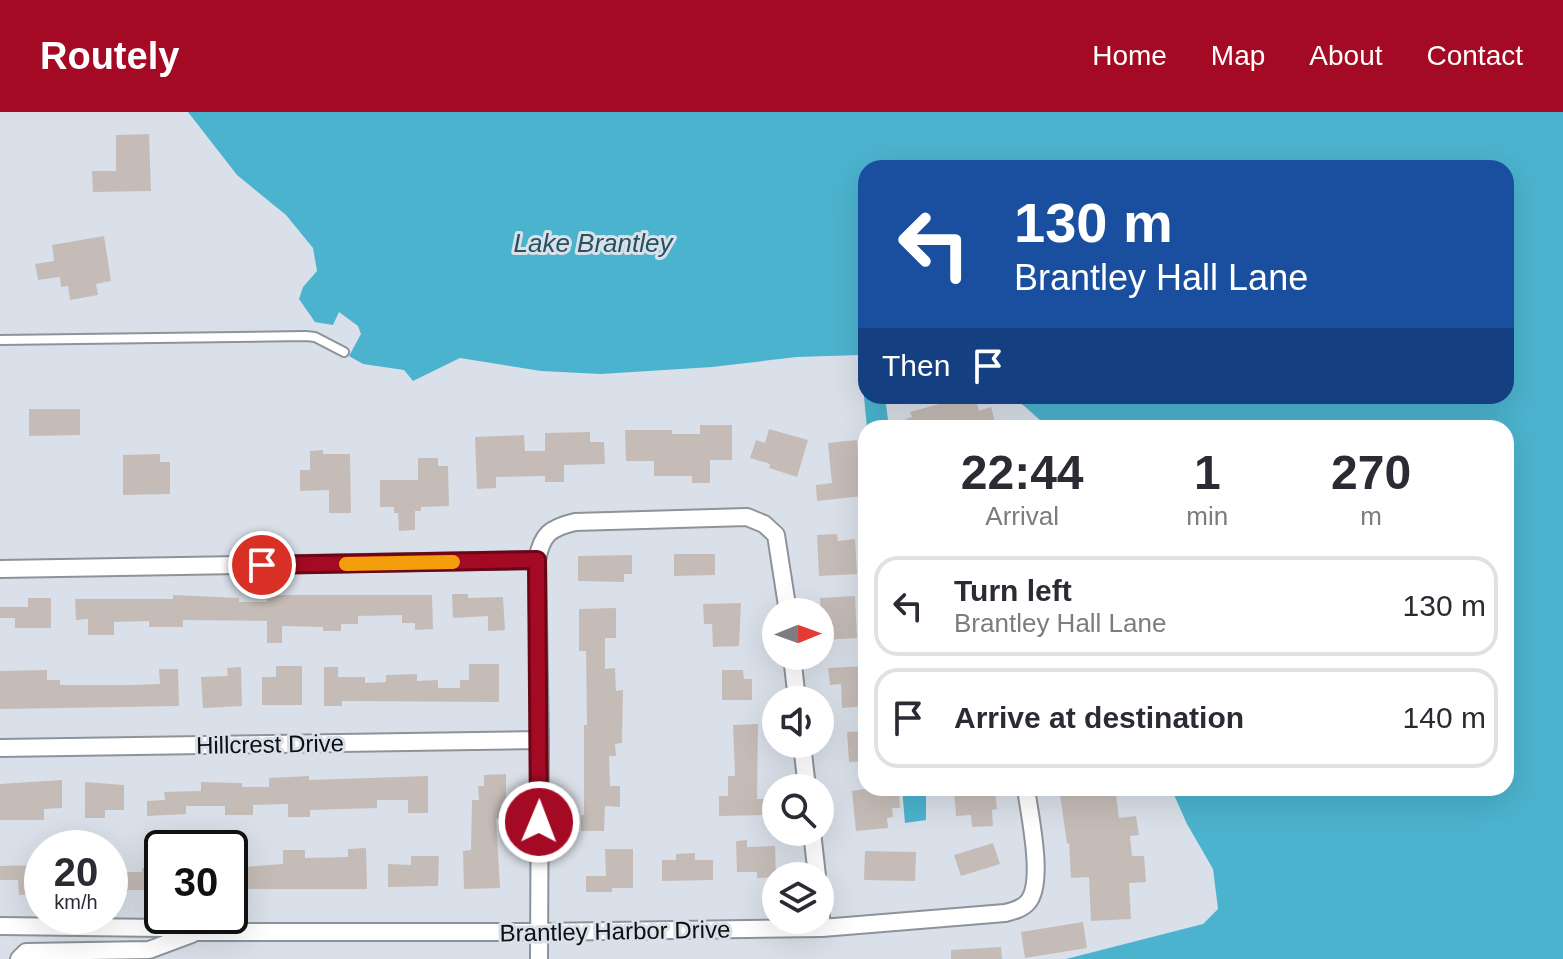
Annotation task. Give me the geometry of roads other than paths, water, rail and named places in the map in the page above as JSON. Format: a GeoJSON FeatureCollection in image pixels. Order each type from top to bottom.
{"type":"FeatureCollection","features":[{"type":"Feature","properties":{"kind":"street"},"geometry":{"type":"LineString","coordinates":[[539,959],[537,560],[540,543],[554,527],[575,522],[747,517],[764,524],[776,535],[786,598]]}},
{"type":"Feature","properties":{"kind":"street"},"geometry":{"type":"LineString","coordinates":[[0,569],[537,560]]}},
{"type":"Feature","properties":{"kind":"street","name":"Hillcrest Drive"},"geometry":{"type":"LineString","coordinates":[[0,748],[540,740]]}},
{"type":"Feature","properties":{"kind":"street","name":"Brantley Harbor Drive"},"geometry":{"type":"LineString","coordinates":[[834,927],[1017,910],[1028,901],[1034,889],[1036,873],[1027,796]]}},
{"type":"Feature","properties":{"kind":"street","name":"Brantley Harbor Drive"},"geometry":{"type":"LineString","coordinates":[[0,926],[144,928]]}},
{"type":"Feature","properties":{"kind":"street","name":"Brantley Harbor Drive"},"geometry":{"type":"LineString","coordinates":[[248,932],[762,929]]}},
{"type":"Feature","properties":{"kind":"street","name":"Brantley Harbor Drive"},"geometry":{"type":"LineString","coordinates":[[19,959],[26,952],[149,950],[193,934]]}},
{"type":"Feature","properties":{"kind":"lane"},"geometry":{"type":"LineString","coordinates":[[0,340],[306,336],[315,337],[344,352]]}},
{"type":"Feature","properties":{"kind":"water","name":"Lake Brantley"},"geometry":{"type":"Polygon","coordinates":[[[188,112],[1563,112],[1563,959],[1066,959],[1203,924],[1218,909],[1213,869],[1175,796],[1514,796],[1514,420],[1040,420],[1021,404],[1514,404],[1514,160],[858,160],[858,355],[797,357],[712,367],[601,374],[541,371],[460,358],[413,381],[404,370],[363,364],[349,356],[361,334],[358,326],[339,312],[333,325],[315,322],[299,299],[303,287],[317,271],[313,248],[286,215],[237,175],[188,112]]]}},
{"type":"Feature","properties":{"kind":"water","name":"Lake Brantley"},"geometry":{"type":"Polygon","coordinates":[[[865,404],[886,404],[888,420],[866,420],[865,404]]]}},
{"type":"Feature","properties":{"kind":"water"},"geometry":{"type":"Polygon","coordinates":[[[903,796],[926,796],[926,820],[905,823],[903,796]]]}}]}
